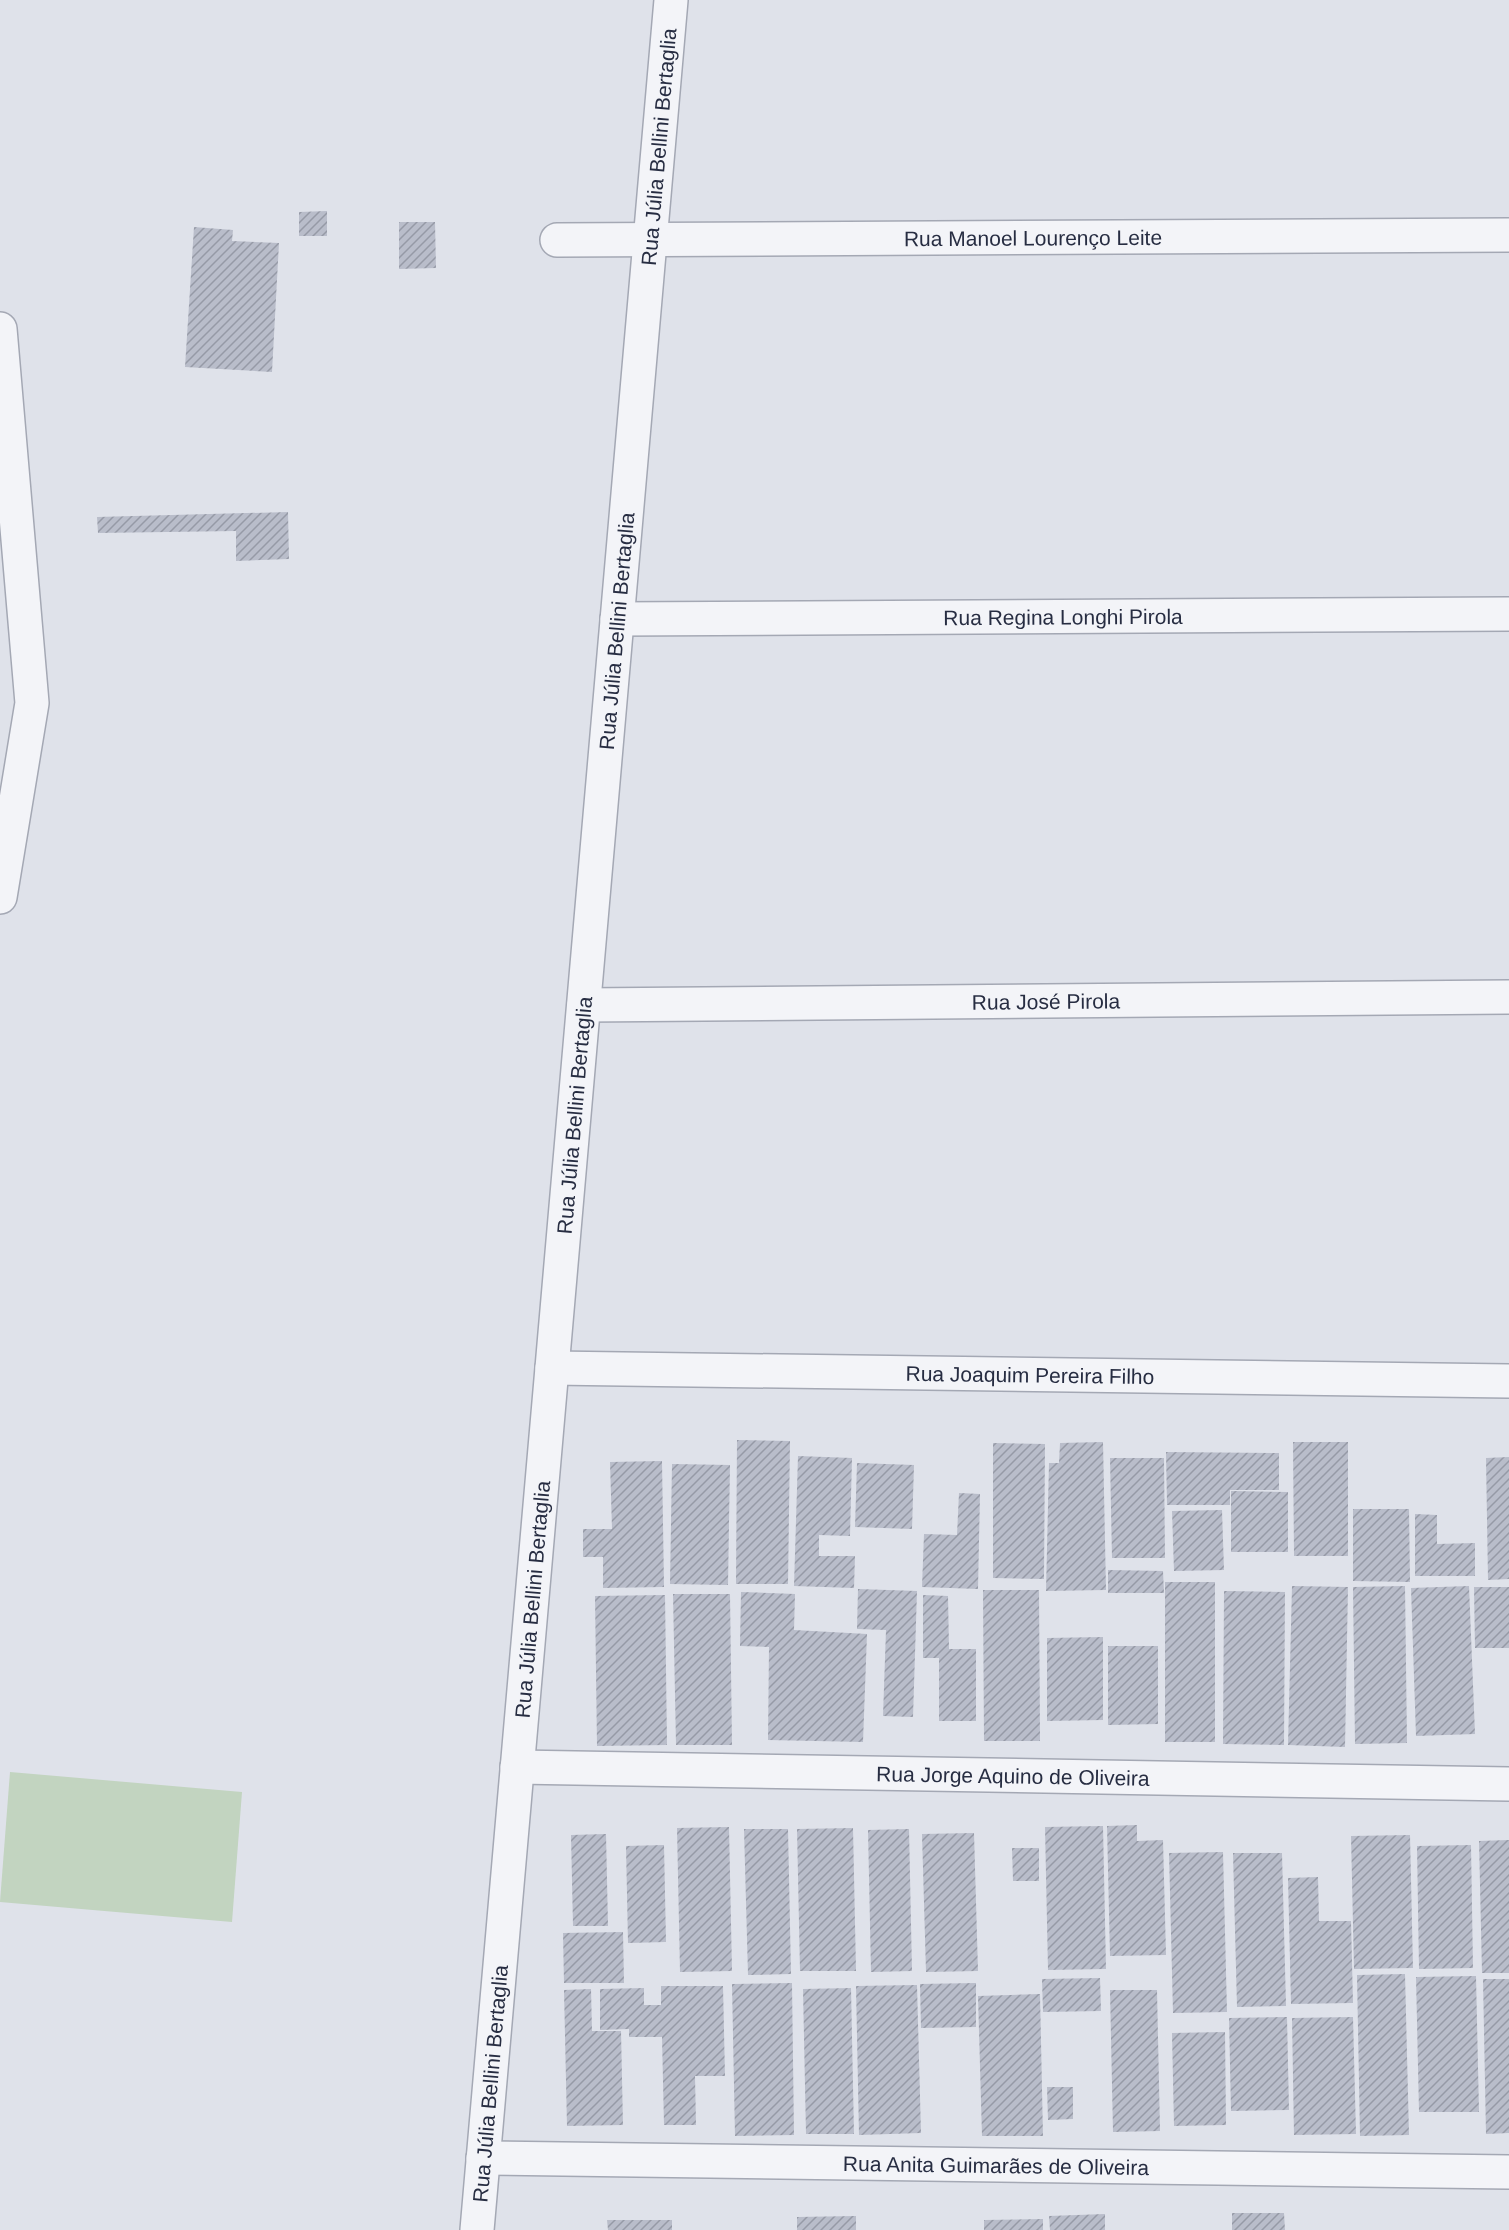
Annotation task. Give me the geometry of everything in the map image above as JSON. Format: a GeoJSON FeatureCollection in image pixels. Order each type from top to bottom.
{"type":"FeatureCollection","features":[{"type":"Feature","properties":{"kind":"street","name":"Rua Júlia Bellini Bertaglia"},"geometry":{"type":"LineString","coordinates":[[477,2230],[671,0]]}},
{"type":"Feature","properties":{"kind":"street","name":"Rua Manoel Lourenço Leite"},"geometry":{"type":"LineString","coordinates":[[557,240],[1509,235]]}},
{"type":"Feature","properties":{"kind":"street"},"geometry":{"type":"LineString","coordinates":[[0,329],[32,703],[0,897]]}},
{"type":"Feature","properties":{"kind":"street","name":"Rua Regina Longhi Pirola"},"geometry":{"type":"LineString","coordinates":[[617,619],[1509,614]]}},
{"type":"Feature","properties":{"kind":"street","name":"Rua José Pirola"},"geometry":{"type":"LineString","coordinates":[[584,1005],[1509,996]]}},
{"type":"Feature","properties":{"kind":"street","name":"Rua Joaquim Pereira Filho"},"geometry":{"type":"LineString","coordinates":[[552,1368],[1509,1381]]}},
{"type":"Feature","properties":{"kind":"street","name":"Rua Jorge Aquino de Oliveira"},"geometry":{"type":"LineString","coordinates":[[517,1767],[1509,1784]]}},
{"type":"Feature","properties":{"kind":"street","name":"Rua Anita Guimarães de Oliveira"},"geometry":{"type":"LineString","coordinates":[[483,2158],[1509,2172]]}},
{"type":"Feature","properties":{"kind":"green space"},"geometry":{"type":"Polygon","coordinates":[[[10,1772],[242,1792],[232,1922],[0,1902],[10,1772]]]}},
{"type":"Feature","properties":{"kind":"building"},"geometry":{"type":"Polygon","coordinates":[[[327,211],[327,236],[299,236],[299,212],[327,211]]]}},
{"type":"Feature","properties":{"kind":"building"},"geometry":{"type":"Polygon","coordinates":[[[399,222],[435,222],[436,268],[399,269],[399,222]]]}},
{"type":"Feature","properties":{"kind":"building"},"geometry":{"type":"Polygon","coordinates":[[[194,227],[233,230],[232,241],[279,243],[272,372],[185,367],[194,227]]]}},
{"type":"Feature","properties":{"kind":"building"},"geometry":{"type":"Polygon","coordinates":[[[288,512],[289,559],[236,561],[236,531],[98,533],[97,517],[288,512]]]}},
{"type":"Feature","properties":{"kind":"building"},"geometry":{"type":"Polygon","coordinates":[[[737,1440],[790,1441],[788,1584],[736,1584],[737,1440]]]}},
{"type":"Feature","properties":{"kind":"building"},"geometry":{"type":"Polygon","coordinates":[[[1103,1442],[1106,1590],[1046,1591],[1049,1463],[1059,1463],[1060,1443],[1103,1442]]]}},
{"type":"Feature","properties":{"kind":"building"},"geometry":{"type":"Polygon","coordinates":[[[1293,1442],[1348,1442],[1348,1556],[1294,1556],[1293,1442]]]}},
{"type":"Feature","properties":{"kind":"building"},"geometry":{"type":"Polygon","coordinates":[[[993,1443],[1045,1444],[1044,1579],[993,1578],[993,1443]]]}},
{"type":"Feature","properties":{"kind":"building"},"geometry":{"type":"Polygon","coordinates":[[[1166,1452],[1279,1453],[1279,1490],[1230,1490],[1230,1505],[1167,1505],[1166,1452]]]}},
{"type":"Feature","properties":{"kind":"building"},"geometry":{"type":"Polygon","coordinates":[[[798,1456],[852,1458],[850,1536],[819,1535],[819,1556],[855,1556],[854,1588],[794,1586],[798,1456]]]}},
{"type":"Feature","properties":{"kind":"building"},"geometry":{"type":"Polygon","coordinates":[[[1509,1457],[1509,1579],[1488,1580],[1486,1458],[1509,1457]]]}},
{"type":"Feature","properties":{"kind":"building"},"geometry":{"type":"Polygon","coordinates":[[[1110,1458],[1164,1458],[1165,1558],[1112,1558],[1110,1458]]]}},
{"type":"Feature","properties":{"kind":"building"},"geometry":{"type":"Polygon","coordinates":[[[662,1461],[664,1587],[603,1588],[603,1557],[583,1557],[583,1529],[612,1529],[610,1462],[662,1461]]]}},
{"type":"Feature","properties":{"kind":"building"},"geometry":{"type":"Polygon","coordinates":[[[857,1463],[914,1465],[912,1529],[855,1527],[857,1463]]]}},
{"type":"Feature","properties":{"kind":"building"},"geometry":{"type":"Polygon","coordinates":[[[672,1464],[730,1465],[728,1585],[670,1584],[672,1464]]]}},
{"type":"Feature","properties":{"kind":"building"},"geometry":{"type":"Polygon","coordinates":[[[1231,1491],[1288,1492],[1288,1552],[1231,1552],[1231,1491]]]}},
{"type":"Feature","properties":{"kind":"building"},"geometry":{"type":"Polygon","coordinates":[[[959,1493],[980,1494],[978,1589],[922,1587],[924,1534],[957,1535],[959,1493]]]}},
{"type":"Feature","properties":{"kind":"building"},"geometry":{"type":"Polygon","coordinates":[[[1353,1509],[1409,1509],[1410,1582],[1353,1581],[1353,1509]]]}},
{"type":"Feature","properties":{"kind":"building"},"geometry":{"type":"Polygon","coordinates":[[[1222,1510],[1224,1570],[1174,1571],[1172,1511],[1222,1510]]]}},
{"type":"Feature","properties":{"kind":"building"},"geometry":{"type":"Polygon","coordinates":[[[1415,1514],[1437,1515],[1437,1544],[1475,1543],[1475,1576],[1415,1576],[1415,1514]]]}},
{"type":"Feature","properties":{"kind":"building"},"geometry":{"type":"Polygon","coordinates":[[[1108,1570],[1163,1571],[1164,1593],[1108,1593],[1108,1570]]]}},
{"type":"Feature","properties":{"kind":"building"},"geometry":{"type":"Polygon","coordinates":[[[1165,1582],[1215,1582],[1215,1742],[1165,1742],[1165,1582]]]}},
{"type":"Feature","properties":{"kind":"building"},"geometry":{"type":"Polygon","coordinates":[[[1292,1586],[1348,1587],[1345,1747],[1288,1745],[1292,1586]]]}},
{"type":"Feature","properties":{"kind":"building"},"geometry":{"type":"Polygon","coordinates":[[[1405,1586],[1407,1743],[1355,1744],[1353,1587],[1405,1586]]]}},
{"type":"Feature","properties":{"kind":"building"},"geometry":{"type":"Polygon","coordinates":[[[1469,1586],[1475,1734],[1416,1736],[1411,1588],[1469,1586]]]}},
{"type":"Feature","properties":{"kind":"building"},"geometry":{"type":"Polygon","coordinates":[[[1474,1587],[1509,1587],[1509,1648],[1475,1648],[1474,1587]]]}},
{"type":"Feature","properties":{"kind":"building"},"geometry":{"type":"Polygon","coordinates":[[[858,1589],[917,1591],[913,1717],[883,1716],[886,1630],[857,1629],[858,1589]]]}},
{"type":"Feature","properties":{"kind":"building"},"geometry":{"type":"Polygon","coordinates":[[[983,1590],[1039,1590],[1040,1741],[984,1741],[983,1590]]]}},
{"type":"Feature","properties":{"kind":"building"},"geometry":{"type":"Polygon","coordinates":[[[1224,1591],[1285,1592],[1284,1745],[1223,1744],[1224,1591]]]}},
{"type":"Feature","properties":{"kind":"building"},"geometry":{"type":"Polygon","coordinates":[[[741,1592],[795,1594],[794,1630],[867,1634],[863,1742],[768,1740],[769,1647],[740,1646],[741,1592]]]}},
{"type":"Feature","properties":{"kind":"building"},"geometry":{"type":"Polygon","coordinates":[[[673,1594],[730,1594],[732,1745],[676,1745],[673,1594]]]}},
{"type":"Feature","properties":{"kind":"building"},"geometry":{"type":"Polygon","coordinates":[[[665,1595],[667,1745],[597,1746],[595,1596],[665,1595]]]}},
{"type":"Feature","properties":{"kind":"building"},"geometry":{"type":"Polygon","coordinates":[[[923,1595],[948,1596],[949,1649],[976,1649],[976,1721],[939,1721],[939,1658],[923,1658],[923,1595]]]}},
{"type":"Feature","properties":{"kind":"building"},"geometry":{"type":"Polygon","coordinates":[[[1103,1637],[1103,1720],[1047,1721],[1047,1638],[1103,1637]]]}},
{"type":"Feature","properties":{"kind":"building"},"geometry":{"type":"Polygon","coordinates":[[[1108,1646],[1158,1646],[1158,1724],[1108,1725],[1108,1646]]]}},
{"type":"Feature","properties":{"kind":"building"},"geometry":{"type":"Polygon","coordinates":[[[1137,1825],[1137,1841],[1163,1840],[1166,1955],[1110,1956],[1107,1826],[1137,1825]]]}},
{"type":"Feature","properties":{"kind":"building"},"geometry":{"type":"Polygon","coordinates":[[[1103,1826],[1106,1969],[1048,1970],[1045,1827],[1103,1826]]]}},
{"type":"Feature","properties":{"kind":"building"},"geometry":{"type":"Polygon","coordinates":[[[729,1827],[732,1971],[680,1972],[677,1828],[729,1827]]]}},
{"type":"Feature","properties":{"kind":"building"},"geometry":{"type":"Polygon","coordinates":[[[853,1828],[856,1971],[800,1971],[797,1829],[853,1828]]]}},
{"type":"Feature","properties":{"kind":"building"},"geometry":{"type":"Polygon","coordinates":[[[744,1829],[788,1829],[791,1974],[748,1975],[744,1829]]]}},
{"type":"Feature","properties":{"kind":"building"},"geometry":{"type":"Polygon","coordinates":[[[909,1829],[912,1971],[871,1972],[868,1830],[909,1829]]]}},
{"type":"Feature","properties":{"kind":"building"},"geometry":{"type":"Polygon","coordinates":[[[974,1833],[978,1971],[926,1972],[922,1834],[974,1833]]]}},
{"type":"Feature","properties":{"kind":"building"},"geometry":{"type":"Polygon","coordinates":[[[606,1834],[608,1926],[573,1926],[571,1835],[606,1834]]]}},
{"type":"Feature","properties":{"kind":"building"},"geometry":{"type":"Polygon","coordinates":[[[1410,1835],[1413,1968],[1354,1969],[1351,1836],[1410,1835]]]}},
{"type":"Feature","properties":{"kind":"building"},"geometry":{"type":"Polygon","coordinates":[[[1509,1840],[1509,1973],[1482,1973],[1479,1841],[1509,1840]]]}},
{"type":"Feature","properties":{"kind":"building"},"geometry":{"type":"Polygon","coordinates":[[[664,1845],[666,1942],[628,1943],[626,1846],[664,1845]]]}},
{"type":"Feature","properties":{"kind":"building"},"geometry":{"type":"Polygon","coordinates":[[[1471,1845],[1473,1968],[1419,1969],[1417,1846],[1471,1845]]]}},
{"type":"Feature","properties":{"kind":"building"},"geometry":{"type":"Polygon","coordinates":[[[1012,1848],[1039,1848],[1039,1881],[1013,1881],[1012,1848]]]}},
{"type":"Feature","properties":{"kind":"building"},"geometry":{"type":"Polygon","coordinates":[[[1223,1852],[1227,2012],[1173,2013],[1169,1853],[1223,1852]]]}},
{"type":"Feature","properties":{"kind":"building"},"geometry":{"type":"Polygon","coordinates":[[[1233,1853],[1282,1853],[1286,2006],[1237,2007],[1233,1853]]]}},
{"type":"Feature","properties":{"kind":"building"},"geometry":{"type":"Polygon","coordinates":[[[1318,1877],[1319,1921],[1351,1921],[1353,2003],[1291,2004],[1288,1878],[1318,1877]]]}},
{"type":"Feature","properties":{"kind":"building"},"geometry":{"type":"Polygon","coordinates":[[[623,1932],[624,1983],[564,1983],[563,1933],[623,1932]]]}},
{"type":"Feature","properties":{"kind":"building"},"geometry":{"type":"Polygon","coordinates":[[[1405,1974],[1409,2135],[1360,2136],[1357,1975],[1405,1974]]]}},
{"type":"Feature","properties":{"kind":"building"},"geometry":{"type":"Polygon","coordinates":[[[1476,1976],[1479,2112],[1419,2112],[1416,1977],[1476,1976]]]}},
{"type":"Feature","properties":{"kind":"building"},"geometry":{"type":"Polygon","coordinates":[[[1100,1978],[1101,2011],[1043,2012],[1042,1979],[1100,1978]]]}},
{"type":"Feature","properties":{"kind":"building"},"geometry":{"type":"Polygon","coordinates":[[[1483,1979],[1509,1979],[1509,2133],[1486,2134],[1483,1979]]]}},
{"type":"Feature","properties":{"kind":"building"},"geometry":{"type":"Polygon","coordinates":[[[792,1983],[794,2135],[735,2136],[732,1984],[792,1983]]]}},
{"type":"Feature","properties":{"kind":"building"},"geometry":{"type":"Polygon","coordinates":[[[976,1983],[976,2027],[921,2028],[920,1984],[976,1983]]]}},
{"type":"Feature","properties":{"kind":"building"},"geometry":{"type":"Polygon","coordinates":[[[917,1985],[921,2133],[859,2135],[856,1986],[917,1985]]]}},
{"type":"Feature","properties":{"kind":"building"},"geometry":{"type":"Polygon","coordinates":[[[661,1986],[723,1986],[725,2076],[695,2076],[696,2125],[664,2125],[662,2037],[629,2037],[629,2029],[600,2030],[600,1989],[644,1988],[644,2005],[661,2005],[661,1986]]]}},
{"type":"Feature","properties":{"kind":"building"},"geometry":{"type":"Polygon","coordinates":[[[851,1988],[854,2134],[806,2134],[803,1989],[851,1988]]]}},
{"type":"Feature","properties":{"kind":"building"},"geometry":{"type":"Polygon","coordinates":[[[591,1989],[592,2031],[621,2031],[623,2125],[567,2126],[564,1990],[591,1989]]]}},
{"type":"Feature","properties":{"kind":"building"},"geometry":{"type":"Polygon","coordinates":[[[1110,1990],[1157,1990],[1160,2131],[1113,2132],[1110,1990]]]}},
{"type":"Feature","properties":{"kind":"building"},"geometry":{"type":"Polygon","coordinates":[[[1040,1994],[1043,2136],[982,2136],[978,1996],[1040,1994]]]}},
{"type":"Feature","properties":{"kind":"building"},"geometry":{"type":"Polygon","coordinates":[[[1287,2017],[1289,2110],[1231,2111],[1229,2018],[1287,2017]]]}},
{"type":"Feature","properties":{"kind":"building"},"geometry":{"type":"Polygon","coordinates":[[[1353,2017],[1356,2134],[1294,2135],[1292,2018],[1353,2017]]]}},
{"type":"Feature","properties":{"kind":"building"},"geometry":{"type":"Polygon","coordinates":[[[1225,2032],[1226,2125],[1174,2126],[1172,2033],[1225,2032]]]}},
{"type":"Feature","properties":{"kind":"building"},"geometry":{"type":"Polygon","coordinates":[[[1047,2087],[1073,2087],[1073,2119],[1048,2120],[1047,2087]]]}},
{"type":"Feature","properties":{"kind":"building"},"geometry":{"type":"Polygon","coordinates":[[[1232,2213],[1284,2213],[1285,2230],[1232,2230],[1232,2213]]]}},
{"type":"Feature","properties":{"kind":"building"},"geometry":{"type":"Polygon","coordinates":[[[1105,2214],[1105,2230],[1050,2230],[1049,2216],[1105,2214]]]}},
{"type":"Feature","properties":{"kind":"building"},"geometry":{"type":"Polygon","coordinates":[[[856,2216],[856,2230],[797,2230],[797,2217],[856,2216]]]}},
{"type":"Feature","properties":{"kind":"building"},"geometry":{"type":"Polygon","coordinates":[[[1043,2219],[1043,2230],[984,2230],[984,2220],[1043,2219]]]}},
{"type":"Feature","properties":{"kind":"building"},"geometry":{"type":"Polygon","coordinates":[[[607,2220],[672,2220],[672,2230],[608,2230],[607,2220]]]}}]}
